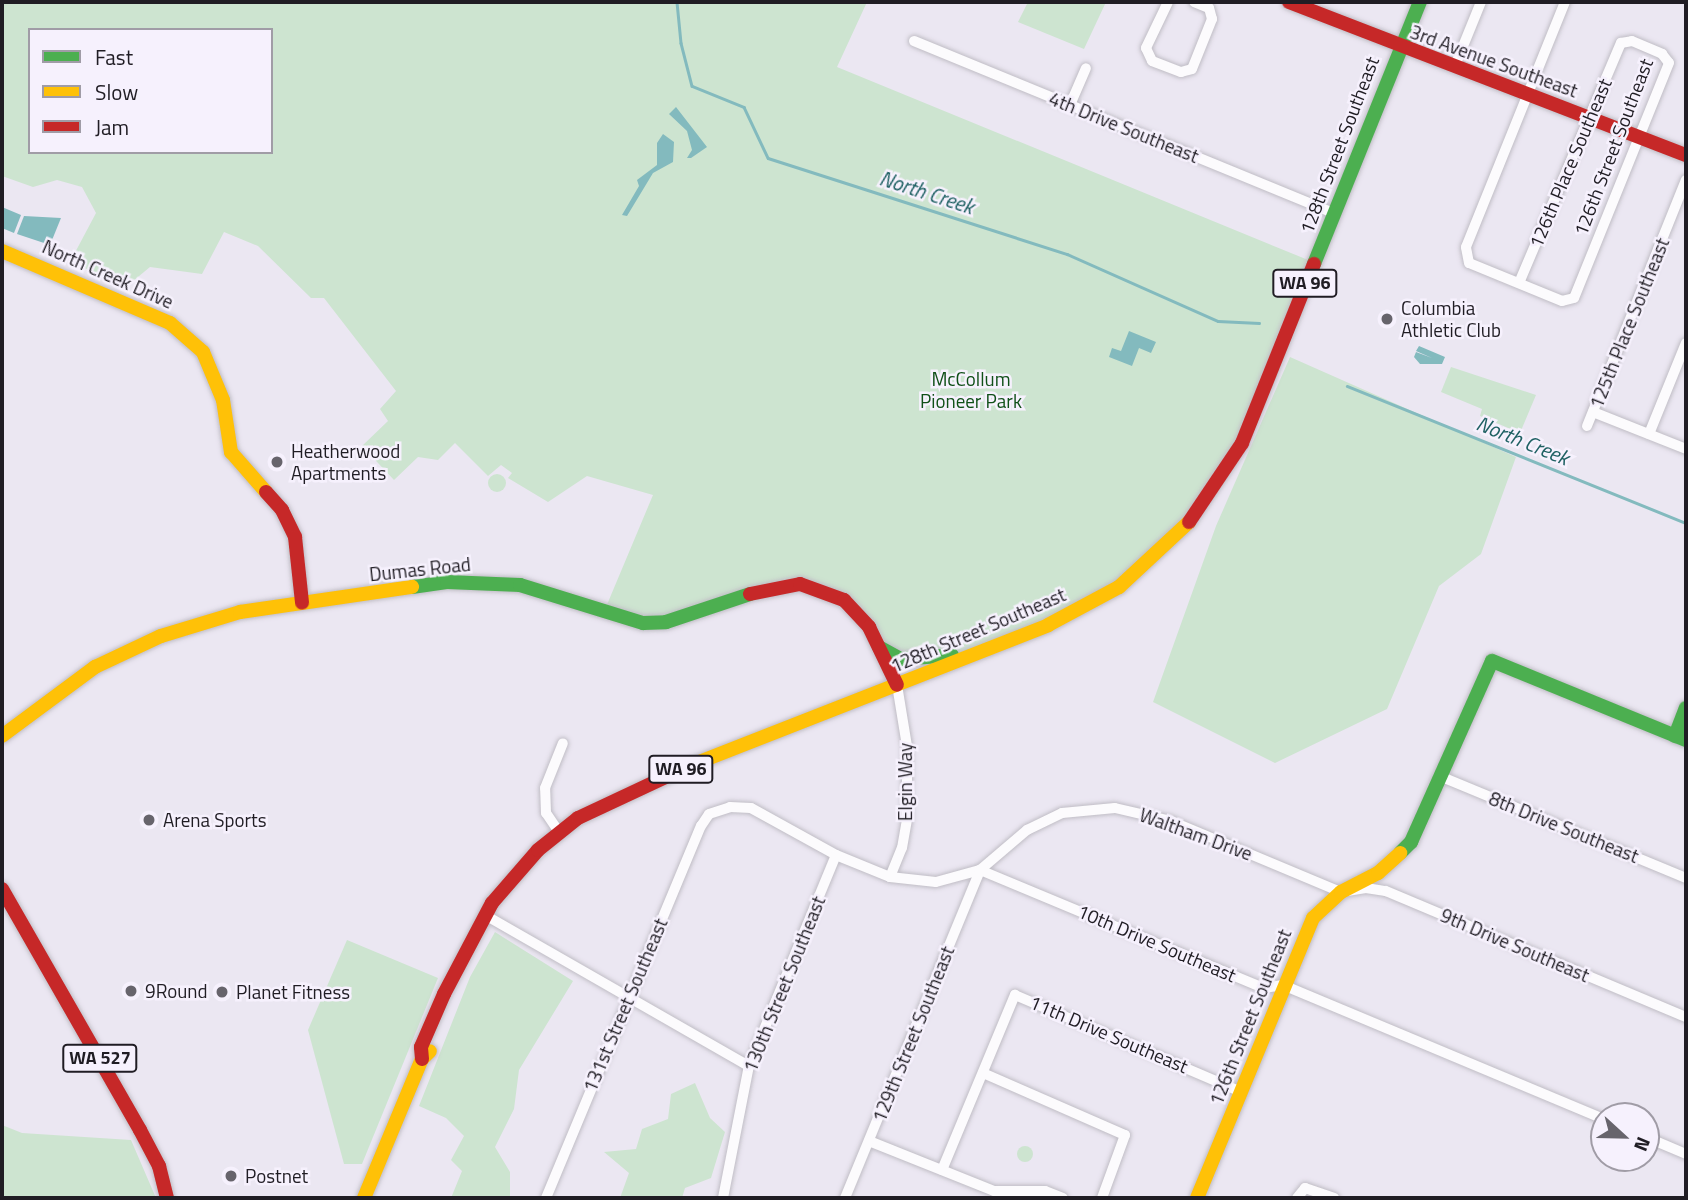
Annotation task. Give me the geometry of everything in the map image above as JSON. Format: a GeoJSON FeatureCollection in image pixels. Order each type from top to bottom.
{"type":"FeatureCollection","features":[{"type":"Feature","properties":{"kind":"street"},"geometry":{"type":"LineString","coordinates":[[1168,2],[1146,48],[1152,61],[1181,72],[1192,69],[1212,19],[1209,8],[1194,2]]}},
{"type":"Feature","properties":{"kind":"street","name":"3rd Avenue Southeast"},"geometry":{"type":"LineString","coordinates":[[1289,2],[1398,47],[1528,91],[1686,155]]}},
{"type":"Feature","properties":{"kind":"street","name":"128th Street Southeast"},"geometry":{"type":"LineString","coordinates":[[600,807],[658,778],[1048,625],[1119,587],[1153,561],[1200,509],[1242,443],[1334,213],[1413,2]]}},
{"type":"Feature","properties":{"kind":"street","name":"128th Street Southeast"},"geometry":{"type":"LineString","coordinates":[[1398,47],[1420,2]]}},
{"type":"Feature","properties":{"kind":"street"},"geometry":{"type":"LineString","coordinates":[[1455,66],[1481,2]]}},
{"type":"Feature","properties":{"kind":"street"},"geometry":{"type":"LineString","coordinates":[[1519,283],[1469,263],[1465,257],[1565,2]]}},
{"type":"Feature","properties":{"kind":"street","name":"4th Drive Southeast"},"geometry":{"type":"LineString","coordinates":[[914,41],[1334,213]]}},
{"type":"Feature","properties":{"kind":"street","name":"126th Street Southeast"},"geometry":{"type":"LineString","coordinates":[[1519,283],[1562,301],[1574,298],[1669,63],[1662,54],[1632,41],[1621,43]]}},
{"type":"Feature","properties":{"kind":"street","name":"126th Place Southeast"},"geometry":{"type":"LineString","coordinates":[[1519,283],[1621,43]]}},
{"type":"Feature","properties":{"kind":"street"},"geometry":{"type":"LineString","coordinates":[[1070,105],[1086,68]]}},
{"type":"Feature","properties":{"kind":"street","name":"125th Place Southeast"},"geometry":{"type":"LineString","coordinates":[[1587,426],[1686,180]]}},
{"type":"Feature","properties":{"kind":"street","name":"North Creek Drive"},"geometry":{"type":"LineString","coordinates":[[2,251],[170,323],[203,352],[223,400],[231,452],[282,510],[295,537],[302,603]]}},
{"type":"Feature","properties":{"kind":"street"},"geometry":{"type":"LineString","coordinates":[[1649,434],[1686,343]]}},
{"type":"Feature","properties":{"kind":"street"},"geometry":{"type":"LineString","coordinates":[[1593,412],[1686,449]]}},
{"type":"Feature","properties":{"kind":"street","name":"Dumas Road"},"geometry":{"type":"LineString","coordinates":[[2,736],[95,667],[161,636],[240,612],[447,582],[489,581],[531,588],[607,615],[643,623],[678,618],[767,588],[800,584],[844,600],[879,647],[897,685]]}},
{"type":"Feature","properties":{"kind":"street"},"geometry":{"type":"LineString","coordinates":[[879,647],[892,656],[910,660],[979,652]]}},
{"type":"Feature","properties":{"kind":"street","name":"126th Street Southeast"},"geometry":{"type":"LineString","coordinates":[[1197,1198],[1313,918],[1341,892],[1378,873],[1411,842],[1492,661],[1681,738]]}},
{"type":"Feature","properties":{"kind":"street","name":"Elgin Way"},"geometry":{"type":"LineString","coordinates":[[890,877],[902,848],[907,819],[907,746],[897,685]]}},
{"type":"Feature","properties":{"kind":"street"},"geometry":{"type":"LineString","coordinates":[[1681,738],[1686,708]]}},
{"type":"Feature","properties":{"kind":"street"},"geometry":{"type":"LineString","coordinates":[[559,832],[546,813],[545,788],[563,743]]}},
{"type":"Feature","properties":{"kind":"street","name":"8th Drive Southeast"},"geometry":{"type":"LineString","coordinates":[[1442,777],[1686,878]]}},
{"type":"Feature","properties":{"kind":"street","name":"WA 96"},"geometry":{"type":"LineString","coordinates":[[422,1059],[421,1047],[443,994],[484,915],[516,874],[559,832],[590,809],[600,807]]}},
{"type":"Feature","properties":{"kind":"street","name":"WA 96"},"geometry":{"type":"LineString","coordinates":[[364,1198],[422,1059],[430,1051],[458,983],[492,919],[525,878],[596,817],[600,807]]}},
{"type":"Feature","properties":{"kind":"street","name":"131st Street Southeast"},"geometry":{"type":"LineString","coordinates":[[546,1198],[627,999],[709,814],[730,807],[751,808],[836,855]]}},
{"type":"Feature","properties":{"kind":"street","name":"Waltham Drive"},"geometry":{"type":"LineString","coordinates":[[980,870],[1027,830],[1062,813],[1115,808],[1171,821],[1341,892]]}},
{"type":"Feature","properties":{"kind":"street"},"geometry":{"type":"LineString","coordinates":[[836,855],[890,877],[936,882],[980,870]]}},
{"type":"Feature","properties":{"kind":"street","name":"130th Street Southeast"},"geometry":{"type":"LineString","coordinates":[[723,1198],[749,1066],[836,855]]}},
{"type":"Feature","properties":{"kind":"street","name":"10th Drive Southeast"},"geometry":{"type":"LineString","coordinates":[[980,870],[1264,988],[1283,985],[1590,1113]]}},
{"type":"Feature","properties":{"kind":"street","name":"129th Street Southeast"},"geometry":{"type":"LineString","coordinates":[[845,1198],[980,870]]}},
{"type":"Feature","properties":{"kind":"street","name":"9th Drive Southeast"},"geometry":{"type":"LineString","coordinates":[[1341,892],[1366,888],[1386,891],[1686,1017]]}},
{"type":"Feature","properties":{"kind":"street","name":"WA 527"},"geometry":{"type":"LineString","coordinates":[[2,889],[140,1130],[159,1167],[167,1198]]}},
{"type":"Feature","properties":{"kind":"street"},"geometry":{"type":"LineString","coordinates":[[492,919],[627,999],[749,1066]]}},
{"type":"Feature","properties":{"kind":"street","name":"11th Drive Southeast"},"geometry":{"type":"LineString","coordinates":[[982,1073],[1015,995],[1241,1092]]}},
{"type":"Feature","properties":{"kind":"street"},"geometry":{"type":"LineString","coordinates":[[942,1170],[982,1073],[1125,1135],[1102,1198]]}},
{"type":"Feature","properties":{"kind":"street"},"geometry":{"type":"LineString","coordinates":[[869,1141],[994,1191],[1045,1191],[1063,1198]]}},
{"type":"Feature","properties":{"kind":"street"},"geometry":{"type":"LineString","coordinates":[[1660,1143],[1686,1154]]}},
{"type":"Feature","properties":{"kind":"street"},"geometry":{"type":"LineString","coordinates":[[1297,1198],[1305,1188],[1334,1198]]}},
{"type":"Feature","properties":{"kind":"green space","name":"McCollum Pioneer Park"},"geometry":{"type":"Polygon","coordinates":[[[2,2],[867,2],[837,67],[1313,262],[1219,483],[1119,587],[947,663],[889,651],[857,612],[800,584],[666,622],[606,607],[653,495],[587,476],[548,502],[508,478],[512,473],[501,465],[488,476],[455,443],[438,460],[418,457],[394,480],[362,446],[388,421],[380,409],[396,391],[324,298],[311,298],[258,246],[224,232],[202,274],[150,267],[127,286],[70,262],[96,213],[82,187],[57,180],[33,187],[2,176],[2,2]]]}},
{"type":"Feature","properties":{"kind":"green space"},"geometry":{"type":"Polygon","coordinates":[[[1028,2],[1106,2],[1084,49],[1018,22],[1028,2]]]}},
{"type":"Feature","properties":{"kind":"green space"},"geometry":{"type":"Polygon","coordinates":[[[1290,357],[1516,457],[1481,554],[1439,586],[1387,709],[1275,763],[1153,702],[1216,526],[1290,357]]]}},
{"type":"Feature","properties":{"kind":"green space"},"geometry":{"type":"Polygon","coordinates":[[[1451,367],[1536,395],[1520,433],[1480,416],[1482,409],[1441,392],[1451,367]]]}},
{"type":"Feature","properties":{"kind":"green space"},"geometry":{"type":"Polygon","coordinates":[[[497,474],[503,477],[506,483],[503,489],[497,492],[491,489],[488,483],[491,477],[497,474]]]}},
{"type":"Feature","properties":{"kind":"green space"},"geometry":{"type":"Polygon","coordinates":[[[495,932],[573,981],[519,1070],[514,1109],[495,1147],[510,1172],[510,1198],[451,1198],[462,1171],[451,1160],[464,1136],[446,1118],[419,1106],[470,977],[495,932]]]}},
{"type":"Feature","properties":{"kind":"green space"},"geometry":{"type":"Polygon","coordinates":[[[347,940],[438,978],[362,1164],[344,1164],[308,1030],[347,940]]]}},
{"type":"Feature","properties":{"kind":"green space"},"geometry":{"type":"Polygon","coordinates":[[[695,1083],[710,1118],[725,1132],[711,1178],[685,1188],[682,1198],[620,1198],[629,1173],[604,1152],[636,1149],[642,1129],[668,1119],[671,1094],[695,1083]]]}},
{"type":"Feature","properties":{"kind":"green space"},"geometry":{"type":"Polygon","coordinates":[[[2,1125],[22,1133],[131,1140],[156,1198],[2,1198],[2,1125]]]}},
{"type":"Feature","properties":{"kind":"green space"},"geometry":{"type":"Polygon","coordinates":[[[1025,1146],[1031,1148],[1031,1160],[1025,1162],[1019,1160],[1017,1154],[1019,1148],[1025,1146]]]}},
{"type":"Feature","properties":{"kind":"water"},"geometry":{"type":"Polygon","coordinates":[[[676,107],[707,147],[691,158],[687,158],[692,150],[687,131],[669,114],[676,107]]]}},
{"type":"Feature","properties":{"kind":"water"},"geometry":{"type":"Polygon","coordinates":[[[663,134],[674,142],[673,162],[653,173],[627,216],[622,215],[639,186],[637,180],[657,165],[657,143],[663,134]]]}},
{"type":"Feature","properties":{"kind":"water"},"geometry":{"type":"Polygon","coordinates":[[[2,207],[21,215],[14,233],[2,228],[2,207]]]}},
{"type":"Feature","properties":{"kind":"water"},"geometry":{"type":"Polygon","coordinates":[[[24,216],[61,218],[50,245],[17,234],[24,216]]]}},
{"type":"Feature","properties":{"kind":"water"},"geometry":{"type":"Polygon","coordinates":[[[1129,331],[1156,342],[1151,353],[1139,348],[1132,366],[1109,357],[1112,348],[1121,351],[1129,331]]]}},
{"type":"Feature","properties":{"kind":"water"},"geometry":{"type":"Polygon","coordinates":[[[1419,346],[1445,357],[1442,364],[1420,364],[1414,357],[1416,352],[1432,358],[1416,351],[1419,346]]]}},
{"type":"Feature","properties":{"kind":"waterway","name":"North Creek"},"geometry":{"type":"LineString","coordinates":[[677,2],[681,43],[692,86],[744,107],[768,158],[1067,254],[1218,321],[1259,323]]}},
{"type":"Feature","properties":{"kind":"waterway","name":"North Creek"},"geometry":{"type":"LineString","coordinates":[[1347,386],[1686,523]]}},
{"type":"Feature","properties":{"kind":"traffic: fast"},"geometry":{"type":"LineString","coordinates":[[1314,264],[1420,2]]}},
{"type":"Feature","properties":{"kind":"traffic: fast"},"geometry":{"type":"LineString","coordinates":[[412,587],[447,582],[520,585],[643,623],[666,622],[750,594]]}},
{"type":"Feature","properties":{"kind":"traffic: fast"},"geometry":{"type":"LineString","coordinates":[[879,647],[901,659],[952,655]]}},
{"type":"Feature","properties":{"kind":"traffic: fast"},"geometry":{"type":"LineString","coordinates":[[1400,853],[1411,842],[1492,661],[1686,740]]}},
{"type":"Feature","properties":{"kind":"traffic: fast"},"geometry":{"type":"LineString","coordinates":[[1675,736],[1686,708]]}},
{"type":"Feature","properties":{"kind":"traffic: slow"},"geometry":{"type":"LineString","coordinates":[[2,251],[170,323],[203,352],[223,400],[231,452],[266,492]]}},
{"type":"Feature","properties":{"kind":"traffic: slow"},"geometry":{"type":"LineString","coordinates":[[689,766],[1048,625],[1119,587],[1189,522]]}},
{"type":"Feature","properties":{"kind":"traffic: slow"},"geometry":{"type":"LineString","coordinates":[[2,736],[95,667],[161,636],[240,612],[412,587]]}},
{"type":"Feature","properties":{"kind":"traffic: slow"},"geometry":{"type":"LineString","coordinates":[[1197,1198],[1313,918],[1341,892],[1378,873],[1400,853]]}},
{"type":"Feature","properties":{"kind":"traffic: slow"},"geometry":{"type":"LineString","coordinates":[[364,1198],[422,1059],[430,1051]]}},
{"type":"Feature","properties":{"kind":"traffic: jam"},"geometry":{"type":"LineString","coordinates":[[1289,2],[1686,155]]}},
{"type":"Feature","properties":{"kind":"traffic: jam"},"geometry":{"type":"LineString","coordinates":[[1189,522],[1242,443],[1314,264]]}},
{"type":"Feature","properties":{"kind":"traffic: jam"},"geometry":{"type":"LineString","coordinates":[[266,492],[282,510],[295,537],[302,603]]}},
{"type":"Feature","properties":{"kind":"traffic: jam"},"geometry":{"type":"LineString","coordinates":[[750,594],[800,584],[844,600],[869,627],[897,685]]}},
{"type":"Feature","properties":{"kind":"traffic: jam"},"geometry":{"type":"LineString","coordinates":[[422,1059],[421,1047],[444,994],[492,903],[538,850],[578,818],[689,766]]}},
{"type":"Feature","properties":{"kind":"traffic: jam"},"geometry":{"type":"LineString","coordinates":[[2,889],[140,1130],[159,1166],[167,1198]]}},
{"type":"Feature","properties":{"kind":"place","name":"Columbia Athletic Club"},"geometry":{"type":"Point","coordinates":[1387,319]}},
{"type":"Feature","properties":{"kind":"place","name":"Heatherwood Apartments"},"geometry":{"type":"Point","coordinates":[277,462]}},
{"type":"Feature","properties":{"kind":"place","name":"Arena Sports"},"geometry":{"type":"Point","coordinates":[149,820]}},
{"type":"Feature","properties":{"kind":"place","name":"9Round"},"geometry":{"type":"Point","coordinates":[131,991]}},
{"type":"Feature","properties":{"kind":"place","name":"Planet Fitness"},"geometry":{"type":"Point","coordinates":[222,992]}},
{"type":"Feature","properties":{"kind":"place","name":"Postnet"},"geometry":{"type":"Point","coordinates":[231,1176]}}]}
